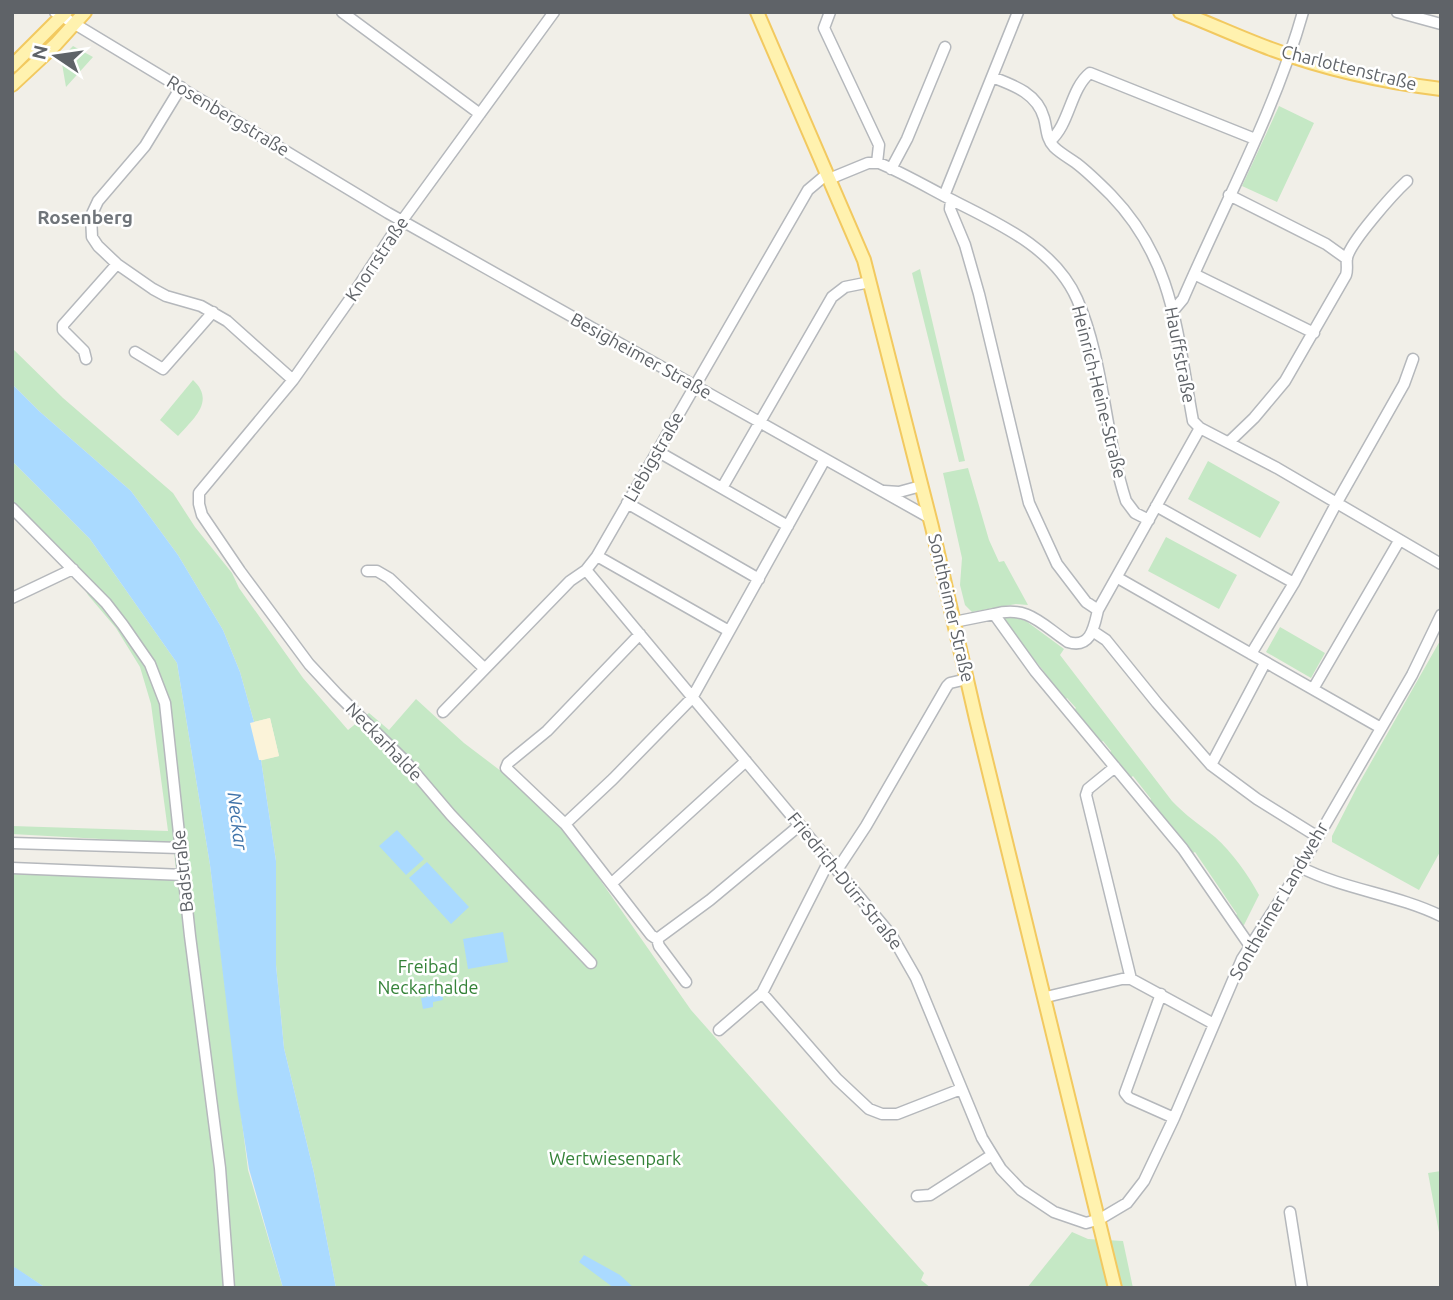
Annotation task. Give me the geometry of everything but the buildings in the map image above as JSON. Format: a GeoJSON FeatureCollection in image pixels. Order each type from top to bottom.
{"type":"FeatureCollection","features":[{"type":"Feature","properties":{"kind":"main road"},"geometry":{"type":"LineString","coordinates":[[12,85],[85,12]]}},
{"type":"Feature","properties":{"kind":"main road","name":"Sontheimer Straße"},"geometry":{"type":"LineString","coordinates":[[757,12],[853,229],[870,282],[922,486],[1115,1288]]}},
{"type":"Feature","properties":{"kind":"main road","name":"Charlottenstraße"},"geometry":{"type":"LineString","coordinates":[[1180,12],[1290,55],[1354,73],[1441,89]]}},
{"type":"Feature","properties":{"kind":"main road"},"geometry":{"type":"LineString","coordinates":[[12,65],[61,14]]}},
{"type":"Feature","properties":{"kind":"street"},"geometry":{"type":"LineString","coordinates":[[342,12],[480,114]]}},
{"type":"Feature","properties":{"kind":"street","name":"Knorrstraße"},"geometry":{"type":"LineString","coordinates":[[199,504],[199,493],[293,380],[402,221],[554,12]]}},
{"type":"Feature","properties":{"kind":"street"},"geometry":{"type":"LineString","coordinates":[[828,176],[868,163],[877,163],[879,145],[824,28],[830,12]]}},
{"type":"Feature","properties":{"kind":"street"},"geometry":{"type":"LineString","coordinates":[[1018,12],[947,198],[960,228],[976,283],[1029,503],[1057,564],[1086,602],[1098,610]]}},
{"type":"Feature","properties":{"kind":"street"},"geometry":{"type":"LineString","coordinates":[[1173,311],[1183,299],[1255,139],[1290,55],[1303,12]]}},
{"type":"Feature","properties":{"kind":"street"},"geometry":{"type":"LineString","coordinates":[[1397,12],[1441,24]]}},
{"type":"Feature","properties":{"kind":"street","name":"Rosenbergstraße"},"geometry":{"type":"LineString","coordinates":[[61,14],[402,221]]}},
{"type":"Feature","properties":{"kind":"street"},"geometry":{"type":"LineString","coordinates":[[891,169],[907,139],[946,47]]}},
{"type":"Feature","properties":{"kind":"street"},"geometry":{"type":"LineString","coordinates":[[1050,141],[1060,128],[1083,80],[1090,73],[1255,139]]}},
{"type":"Feature","properties":{"kind":"street"},"geometry":{"type":"LineString","coordinates":[[992,78],[1020,89],[1037,103],[1044,116],[1050,141]]}},
{"type":"Feature","properties":{"kind":"street"},"geometry":{"type":"LineString","coordinates":[[181,87],[145,146],[98,201],[91,216],[94,241],[117,264],[153,289],[166,296],[197,304],[227,321],[293,380]]}},
{"type":"Feature","properties":{"kind":"street","name":"Hauffstraße"},"geometry":{"type":"LineString","coordinates":[[1050,141],[1112,196],[1142,233],[1156,259],[1173,311],[1194,421],[1200,428]]}},
{"type":"Feature","properties":{"kind":"street","name":"Heinrich-Heine-Straße"},"geometry":{"type":"LineString","coordinates":[[877,163],[995,221],[1047,257],[1067,281],[1080,307],[1091,345],[1126,500],[1135,513],[1149,520]]}},
{"type":"Feature","properties":{"kind":"street","name":"Liebigstraße"},"geometry":{"type":"LineString","coordinates":[[443,712],[597,556],[808,190],[828,176]]}},
{"type":"Feature","properties":{"kind":"street"},"geometry":{"type":"LineString","coordinates":[[1229,442],[1254,418],[1285,381],[1346,275],[1347,259],[1371,222],[1407,181]]}},
{"type":"Feature","properties":{"kind":"street"},"geometry":{"type":"LineString","coordinates":[[1229,195],[1326,244],[1347,259]]}},
{"type":"Feature","properties":{"kind":"street","name":"Besigheimer Straße"},"geometry":{"type":"LineString","coordinates":[[402,221],[930,519]]}},
{"type":"Feature","properties":{"kind":"street"},"geometry":{"type":"LineString","coordinates":[[86,359],[84,351],[63,330],[63,325],[117,264]]}},
{"type":"Feature","properties":{"kind":"street"},"geometry":{"type":"LineString","coordinates":[[1194,274],[1314,333]]}},
{"type":"Feature","properties":{"kind":"street"},"geometry":{"type":"LineString","coordinates":[[722,488],[832,297],[845,287],[870,282]]}},
{"type":"Feature","properties":{"kind":"street"},"geometry":{"type":"LineString","coordinates":[[135,352],[163,369],[213,312]]}},
{"type":"Feature","properties":{"kind":"street"},"geometry":{"type":"LineString","coordinates":[[1251,654],[1294,583],[1404,384],[1413,359]]}},
{"type":"Feature","properties":{"kind":"street"},"geometry":{"type":"LineString","coordinates":[[954,621],[1014,610],[1024,612],[1072,643],[1086,640],[1094,632],[1098,610],[1200,428],[1441,564]]}},
{"type":"Feature","properties":{"kind":"street"},"geometry":{"type":"LineString","coordinates":[[657,451],[788,526]]}},
{"type":"Feature","properties":{"kind":"street"},"geometry":{"type":"LineString","coordinates":[[565,824],[692,698],[825,459]]}},
{"type":"Feature","properties":{"kind":"street"},"geometry":{"type":"LineString","coordinates":[[881,491],[899,492],[922,486]]}},
{"type":"Feature","properties":{"kind":"street"},"geometry":{"type":"LineString","coordinates":[[627,503],[759,579]]}},
{"type":"Feature","properties":{"kind":"street","name":"Neckarhalde"},"geometry":{"type":"LineString","coordinates":[[199,504],[202,515],[240,571],[309,664],[405,761],[451,815],[591,963]]}},
{"type":"Feature","properties":{"kind":"street"},"geometry":{"type":"LineString","coordinates":[[1156,506],[1294,583]]}},
{"type":"Feature","properties":{"kind":"street","name":"Badstraße"},"geometry":{"type":"LineString","coordinates":[[12,508],[106,603],[150,664],[165,703],[180,848],[220,1168],[229,1288]]}},
{"type":"Feature","properties":{"kind":"street"},"geometry":{"type":"LineString","coordinates":[[1313,689],[1399,541]]}},
{"type":"Feature","properties":{"kind":"street"},"geometry":{"type":"LineString","coordinates":[[597,556],[729,631]]}},
{"type":"Feature","properties":{"kind":"street"},"geometry":{"type":"LineString","coordinates":[[12,598],[73,569]]}},
{"type":"Feature","properties":{"kind":"street","name":"Friedrich-Dürr-Straße"},"geometry":{"type":"LineString","coordinates":[[586,570],[880,920],[908,962],[961,1089],[992,1155],[1010,1180],[1042,1204],[1079,1222],[1089,1223],[1100,1219]]}},
{"type":"Feature","properties":{"kind":"street"},"geometry":{"type":"LineString","coordinates":[[367,571],[377,571],[388,578],[484,668]]}},
{"type":"Feature","properties":{"kind":"street"},"geometry":{"type":"LineString","coordinates":[[1118,578],[1381,728]]}},
{"type":"Feature","properties":{"kind":"street"},"geometry":{"type":"LineString","coordinates":[[994,614],[1035,671],[1183,849],[1250,946]]}},
{"type":"Feature","properties":{"kind":"street","name":"Sontheimer Landwehr"},"geometry":{"type":"LineString","coordinates":[[1100,1219],[1127,1203],[1144,1181],[1174,1118],[1235,974],[1425,652],[1441,615]]}},
{"type":"Feature","properties":{"kind":"street"},"geometry":{"type":"LineString","coordinates":[[1094,632],[1105,640],[1211,765],[1257,799],[1318,837]]}},
{"type":"Feature","properties":{"kind":"street"},"geometry":{"type":"LineString","coordinates":[[640,635],[547,731],[508,763],[506,768],[565,824],[651,935],[657,939],[659,946],[687,982]]}},
{"type":"Feature","properties":{"kind":"street"},"geometry":{"type":"LineString","coordinates":[[1211,765],[1265,663]]}},
{"type":"Feature","properties":{"kind":"street"},"geometry":{"type":"LineString","coordinates":[[837,870],[866,826],[947,686],[950,682],[967,679]]}},
{"type":"Feature","properties":{"kind":"street"},"geometry":{"type":"LineString","coordinates":[[612,883],[746,761]]}},
{"type":"Feature","properties":{"kind":"street"},"geometry":{"type":"LineString","coordinates":[[1115,767],[1088,789],[1086,798],[1131,979]]}},
{"type":"Feature","properties":{"kind":"street"},"geometry":{"type":"LineString","coordinates":[[657,939],[710,900],[800,825]]}},
{"type":"Feature","properties":{"kind":"street"},"geometry":{"type":"LineString","coordinates":[[12,843],[180,848]]}},
{"type":"Feature","properties":{"kind":"street"},"geometry":{"type":"LineString","coordinates":[[719,1030],[762,993],[829,861]]}},
{"type":"Feature","properties":{"kind":"street"},"geometry":{"type":"LineString","coordinates":[[1300,867],[1420,906],[1441,916]]}},
{"type":"Feature","properties":{"kind":"street"},"geometry":{"type":"LineString","coordinates":[[12,868],[184,875]]}},
{"type":"Feature","properties":{"kind":"street"},"geometry":{"type":"LineString","coordinates":[[1046,997],[1131,979],[1214,1024]]}},
{"type":"Feature","properties":{"kind":"street"},"geometry":{"type":"LineString","coordinates":[[762,993],[837,1079],[869,1110],[897,1114],[961,1089]]}},
{"type":"Feature","properties":{"kind":"street"},"geometry":{"type":"LineString","coordinates":[[1161,994],[1125,1093],[1129,1098],[1174,1118]]}},
{"type":"Feature","properties":{"kind":"street"},"geometry":{"type":"LineString","coordinates":[[917,1196],[930,1195],[992,1155]]}},
{"type":"Feature","properties":{"kind":"street"},"geometry":{"type":"LineString","coordinates":[[1290,1212],[1302,1288]]}},
{"type":"Feature","properties":{"kind":"green space"},"geometry":{"type":"Polygon","coordinates":[[[73,46],[93,57],[66,87],[61,58],[73,46]]]}},
{"type":"Feature","properties":{"kind":"green space"},"geometry":{"type":"Polygon","coordinates":[[[1279,106],[1314,123],[1277,202],[1242,186],[1279,106]]]}},
{"type":"Feature","properties":{"kind":"green space"},"geometry":{"type":"Polygon","coordinates":[[[920,269],[965,461],[959,462],[912,273],[920,269]]]}},
{"type":"Feature","properties":{"kind":"green space"},"geometry":{"type":"Polygon","coordinates":[[[12,348],[63,398],[173,493],[195,527],[232,573],[239,588],[303,678],[348,730],[369,713],[389,730],[416,699],[464,743],[522,787],[568,834],[691,1010],[924,1273],[921,1280],[931,1288],[336,1288],[314,1173],[284,1048],[276,965],[276,861],[261,760],[279,756],[270,718],[254,722],[240,672],[223,630],[178,555],[131,491],[12,384],[12,348]]]}},
{"type":"Feature","properties":{"kind":"green space"},"geometry":{"type":"Polygon","coordinates":[[[193,380],[200,388],[202,402],[200,409],[178,436],[160,420],[193,380]]]}},
{"type":"Feature","properties":{"kind":"green space"},"geometry":{"type":"Polygon","coordinates":[[[12,461],[90,539],[177,663],[210,865],[248,1170],[283,1288],[46,1288],[12,1266],[12,874],[177,880],[173,843],[12,834],[12,826],[168,831],[151,704],[140,667],[116,628],[88,595],[70,562],[12,503],[12,461]]]}},
{"type":"Feature","properties":{"kind":"green space"},"geometry":{"type":"Polygon","coordinates":[[[1208,461],[1280,502],[1260,538],[1188,499],[1208,461]]]}},
{"type":"Feature","properties":{"kind":"green space"},"geometry":{"type":"Polygon","coordinates":[[[968,468],[989,540],[999,562],[1004,561],[1028,605],[1016,604],[972,612],[965,605],[960,585],[962,558],[943,473],[968,468]]]}},
{"type":"Feature","properties":{"kind":"green space"},"geometry":{"type":"Polygon","coordinates":[[[1166,537],[1237,575],[1219,609],[1148,571],[1166,537]]]}},
{"type":"Feature","properties":{"kind":"green space"},"geometry":{"type":"Polygon","coordinates":[[[1008,615],[1026,621],[1064,649],[1060,655],[1172,801],[1215,837],[1240,864],[1259,895],[1244,925],[1234,917],[1237,914],[1195,852],[1191,854],[1148,802],[1151,799],[1133,776],[1130,778],[1109,754],[1111,751],[1103,741],[1100,743],[1073,711],[1076,708],[1067,698],[1064,700],[1005,625],[1002,617],[1008,615]]]}},
{"type":"Feature","properties":{"kind":"green space"},"geometry":{"type":"Polygon","coordinates":[[[1280,627],[1325,653],[1311,678],[1266,652],[1280,627]]]}},
{"type":"Feature","properties":{"kind":"green space"},"geometry":{"type":"Polygon","coordinates":[[[1441,639],[1441,850],[1419,890],[1332,842],[1332,836],[1441,639]]]}},
{"type":"Feature","properties":{"kind":"green space"},"geometry":{"type":"Polygon","coordinates":[[[1441,1171],[1441,1243],[1428,1173],[1441,1171]]]}},
{"type":"Feature","properties":{"kind":"green space"},"geometry":{"type":"Polygon","coordinates":[[[1072,1232],[1088,1239],[1123,1241],[1133,1288],[1027,1288],[1072,1232]]]}},
{"type":"Feature","properties":{"kind":"sand"},"geometry":{"type":"Polygon","coordinates":[[[270,718],[279,756],[259,761],[250,723],[270,718]]]}},
{"type":"Feature","properties":{"kind":"water","name":"Neckar"},"geometry":{"type":"Polygon","coordinates":[[[12,384],[131,491],[178,555],[223,630],[240,672],[254,722],[250,723],[261,760],[276,861],[276,965],[284,1048],[314,1173],[336,1288],[283,1288],[249,1169],[237,1092],[210,865],[177,663],[90,539],[12,461],[12,384]]]}},
{"type":"Feature","properties":{"kind":"water"},"geometry":{"type":"Polygon","coordinates":[[[397,830],[424,859],[406,875],[379,846],[397,830]]]}},
{"type":"Feature","properties":{"kind":"water"},"geometry":{"type":"Polygon","coordinates":[[[427,862],[469,907],[451,924],[409,878],[427,862]]]}},
{"type":"Feature","properties":{"kind":"water"},"geometry":{"type":"Polygon","coordinates":[[[503,932],[508,962],[468,969],[463,939],[503,932]]]}},
{"type":"Feature","properties":{"kind":"water"},"geometry":{"type":"Polygon","coordinates":[[[441,985],[443,1000],[433,1002],[433,1007],[423,1009],[421,998],[427,997],[425,988],[441,985]]]}},
{"type":"Feature","properties":{"kind":"water"},"geometry":{"type":"Polygon","coordinates":[[[584,1255],[620,1275],[634,1288],[614,1288],[579,1262],[584,1255]]]}},
{"type":"Feature","properties":{"kind":"water"},"geometry":{"type":"Polygon","coordinates":[[[12,1266],[16,1268],[46,1288],[12,1288],[12,1266]]]}},
{"type":"Feature","properties":{"kind":"district","name":"Rosenberg"},"geometry":{"type":"Point","coordinates":[85,217]}},
{"type":"Feature","properties":{"kind":"park label","name":"Freibad Neckarhalde"},"geometry":{"type":"Point","coordinates":[428,977]}},
{"type":"Feature","properties":{"kind":"park label","name":"Wertwiesenpark"},"geometry":{"type":"Point","coordinates":[615,1159]}}]}
